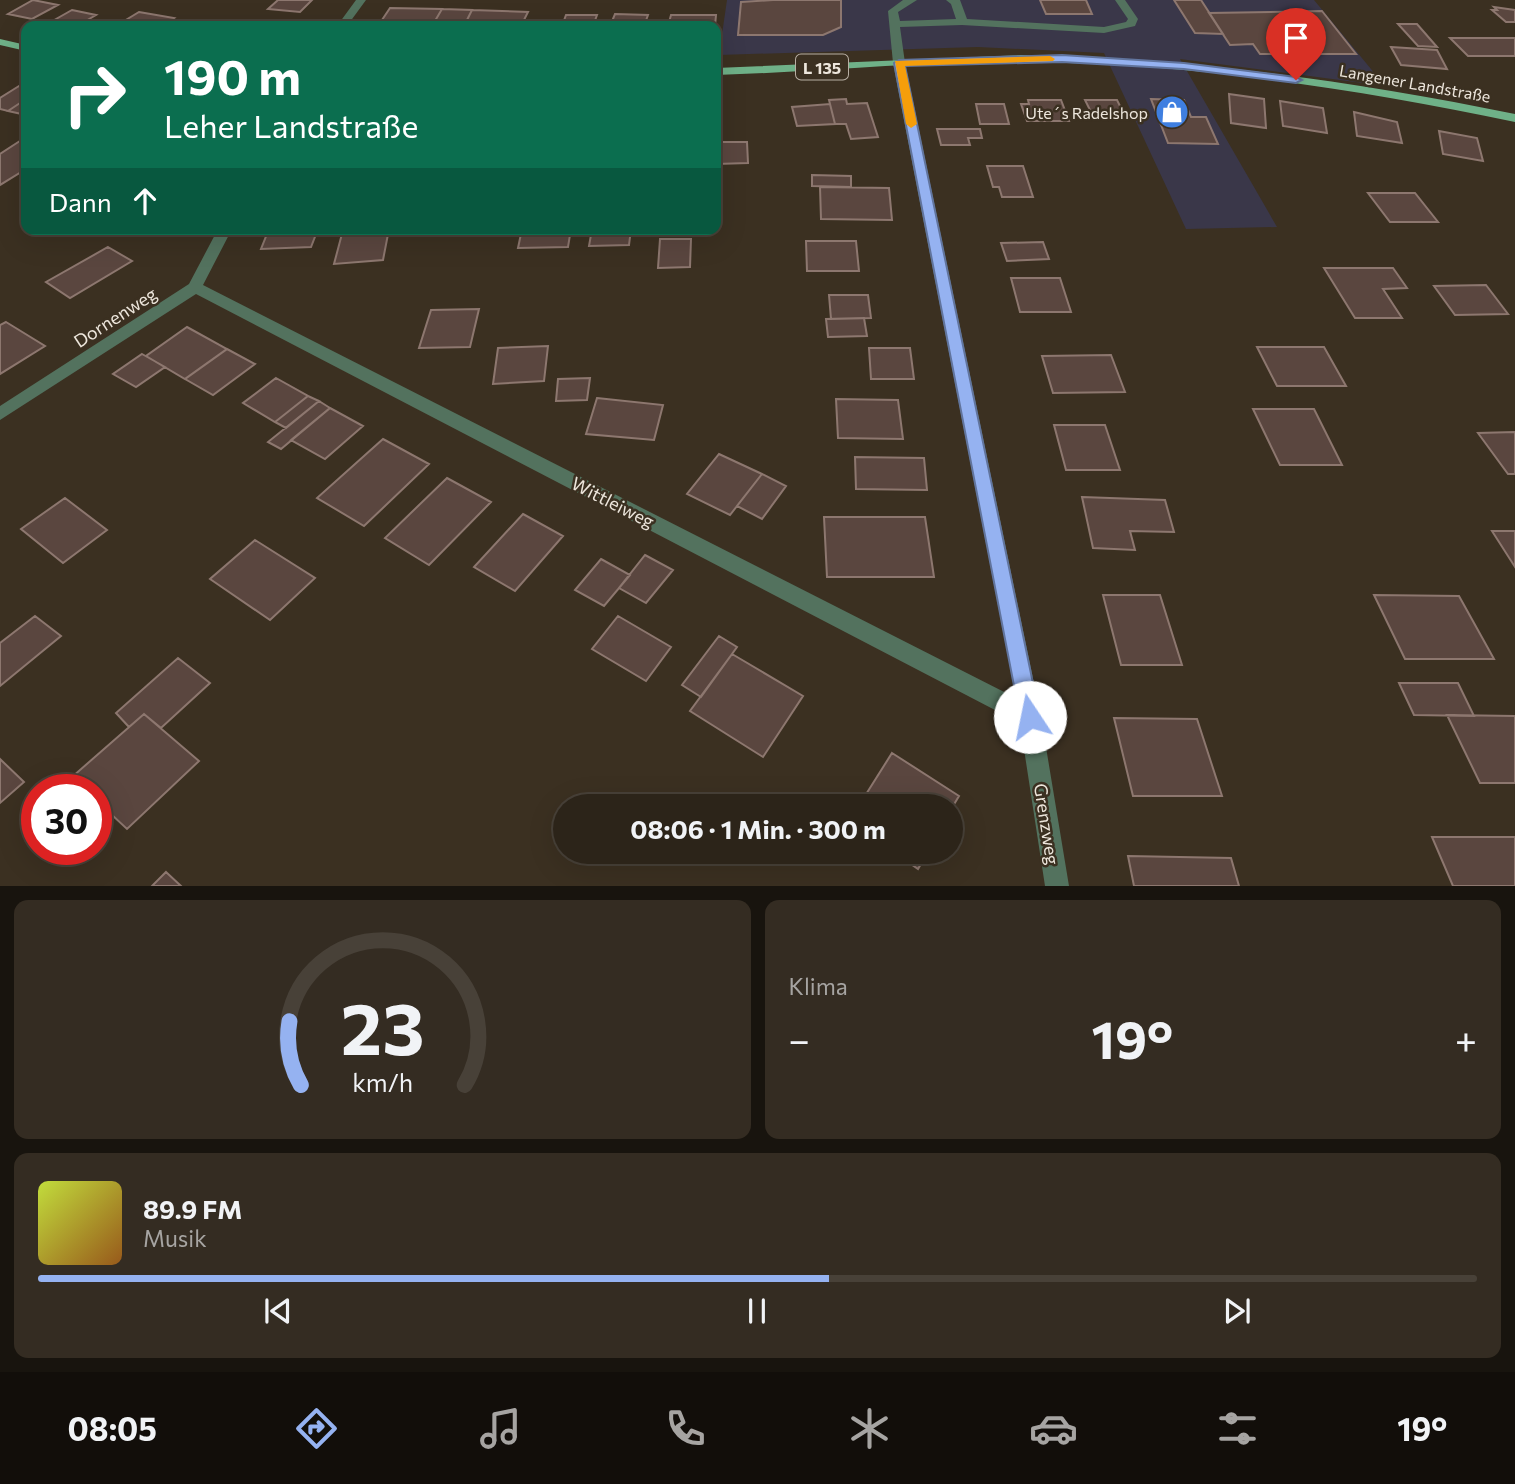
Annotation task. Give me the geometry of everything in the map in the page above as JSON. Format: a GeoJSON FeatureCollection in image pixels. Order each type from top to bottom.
{"type":"FeatureCollection","features":[{"type":"Feature","properties":{"kind":"main road"},"geometry":{"type":"LineString","coordinates":[[0,42],[21,47]]}},
{"type":"Feature","properties":{"kind":"main road","name":"Langener Landstraße"},"geometry":{"type":"LineString","coordinates":[[899,63],[1062,59],[1184,66],[1353,88],[1515,118]]}},
{"type":"Feature","properties":{"kind":"main road","name":"L 135"},"geometry":{"type":"LineString","coordinates":[[721,72],[899,63]]}},
{"type":"Feature","properties":{"kind":"street"},"geometry":{"type":"LineString","coordinates":[[345,21],[360,0]]}},
{"type":"Feature","properties":{"kind":"street"},"geometry":{"type":"LineString","coordinates":[[912,0],[893,11],[893,24],[962,22],[1069,30],[1125,27],[1131,24],[1133,19],[1120,0]]}},
{"type":"Feature","properties":{"kind":"street"},"geometry":{"type":"LineString","coordinates":[[951,0],[956,2],[962,22]]}},
{"type":"Feature","properties":{"kind":"street","name":"Grenzweg"},"geometry":{"type":"LineString","coordinates":[[893,24],[1030,717],[1057,886]]}},
{"type":"Feature","properties":{"kind":"street","name":"Dornenweg"},"geometry":{"type":"LineString","coordinates":[[0,414],[195,287],[222,235]]}},
{"type":"Feature","properties":{"kind":"street","name":"Wittleiweg"},"geometry":{"type":"LineString","coordinates":[[195,287],[1030,717]]}},
{"type":"Feature","properties":{"kind":"shaded area"},"geometry":{"type":"Polygon","coordinates":[[[727,0],[1314,0],[1385,86],[1180,59],[1277,227],[1186,229],[1104,53],[978,47],[721,55],[727,0]]]}},
{"type":"Feature","properties":{"kind":"building"},"geometry":{"type":"Polygon","coordinates":[[[33,0],[58,5],[32,19],[8,14],[33,0]]]}},
{"type":"Feature","properties":{"kind":"building"},"geometry":{"type":"Polygon","coordinates":[[[278,0],[312,0],[300,12],[268,9],[278,0]]]}},
{"type":"Feature","properties":{"kind":"building"},"geometry":{"type":"Polygon","coordinates":[[[841,0],[841,27],[823,35],[738,35],[741,2],[841,0]]]}},
{"type":"Feature","properties":{"kind":"building"},"geometry":{"type":"Polygon","coordinates":[[[1040,0],[1086,0],[1092,14],[1046,14],[1040,0]]]}},
{"type":"Feature","properties":{"kind":"building"},"geometry":{"type":"Polygon","coordinates":[[[1174,0],[1201,0],[1223,34],[1195,33],[1174,0]]]}},
{"type":"Feature","properties":{"kind":"building"},"geometry":{"type":"Polygon","coordinates":[[[1494,7],[1515,10],[1515,22],[1506,22],[1492,10],[1497,10],[1494,7]]]}},
{"type":"Feature","properties":{"kind":"building"},"geometry":{"type":"Polygon","coordinates":[[[390,8],[442,9],[435,21],[381,21],[390,8]]]}},
{"type":"Feature","properties":{"kind":"building"},"geometry":{"type":"Polygon","coordinates":[[[442,9],[472,10],[466,21],[435,21],[442,9]]]}},
{"type":"Feature","properties":{"kind":"building"},"geometry":{"type":"Polygon","coordinates":[[[72,10],[96,15],[86,21],[53,21],[72,10]]]}},
{"type":"Feature","properties":{"kind":"building"},"geometry":{"type":"Polygon","coordinates":[[[472,10],[528,12],[524,21],[466,21],[472,10]]]}},
{"type":"Feature","properties":{"kind":"building"},"geometry":{"type":"Polygon","coordinates":[[[1322,11],[1356,54],[1260,54],[1253,44],[1230,45],[1209,13],[1322,11]]]}},
{"type":"Feature","properties":{"kind":"building"},"geometry":{"type":"Polygon","coordinates":[[[139,12],[174,18],[170,21],[124,21],[139,12]]]}},
{"type":"Feature","properties":{"kind":"building"},"geometry":{"type":"Polygon","coordinates":[[[615,14],[648,15],[646,21],[612,21],[615,14]]]}},
{"type":"Feature","properties":{"kind":"building"},"geometry":{"type":"Polygon","coordinates":[[[566,15],[597,15],[595,21],[564,21],[566,15]]]}},
{"type":"Feature","properties":{"kind":"building"},"geometry":{"type":"Polygon","coordinates":[[[671,15],[716,15],[715,21],[669,21],[671,15]]]}},
{"type":"Feature","properties":{"kind":"building"},"geometry":{"type":"Polygon","coordinates":[[[1398,24],[1417,24],[1437,47],[1418,46],[1398,24]]]}},
{"type":"Feature","properties":{"kind":"building"},"geometry":{"type":"Polygon","coordinates":[[[1450,38],[1515,38],[1515,56],[1468,56],[1450,38]]]}},
{"type":"Feature","properties":{"kind":"building"},"geometry":{"type":"Polygon","coordinates":[[[1391,47],[1437,50],[1447,69],[1401,65],[1391,47]]]}},
{"type":"Feature","properties":{"kind":"building"},"geometry":{"type":"Polygon","coordinates":[[[21,87],[21,102],[8,111],[0,109],[0,98],[21,87]]]}},
{"type":"Feature","properties":{"kind":"building"},"geometry":{"type":"Polygon","coordinates":[[[1229,94],[1264,99],[1266,128],[1231,123],[1229,94]]]}},
{"type":"Feature","properties":{"kind":"building"},"geometry":{"type":"Polygon","coordinates":[[[846,99],[847,104],[867,103],[878,137],[851,139],[846,124],[835,124],[829,100],[846,99]]]}},
{"type":"Feature","properties":{"kind":"building"},"geometry":{"type":"Polygon","coordinates":[[[1151,99],[1184,100],[1191,117],[1206,117],[1218,144],[1168,143],[1151,99]]]}},
{"type":"Feature","properties":{"kind":"building"},"geometry":{"type":"Polygon","coordinates":[[[1028,100],[1061,100],[1069,121],[1027,121],[1021,104],[1029,104],[1028,100]]]}},
{"type":"Feature","properties":{"kind":"building"},"geometry":{"type":"Polygon","coordinates":[[[1085,100],[1117,100],[1126,118],[1094,118],[1085,100]]]}},
{"type":"Feature","properties":{"kind":"building"},"geometry":{"type":"Polygon","coordinates":[[[1280,101],[1323,108],[1327,133],[1283,126],[1280,101]]]}},
{"type":"Feature","properties":{"kind":"building"},"geometry":{"type":"Polygon","coordinates":[[[21,102],[21,114],[8,111],[21,102]]]}},
{"type":"Feature","properties":{"kind":"building"},"geometry":{"type":"Polygon","coordinates":[[[830,104],[835,124],[797,126],[792,107],[830,104]]]}},
{"type":"Feature","properties":{"kind":"building"},"geometry":{"type":"Polygon","coordinates":[[[976,104],[1004,104],[1009,124],[980,124],[976,104]]]}},
{"type":"Feature","properties":{"kind":"building"},"geometry":{"type":"Polygon","coordinates":[[[1354,112],[1397,122],[1402,143],[1357,136],[1354,112]]]}},
{"type":"Feature","properties":{"kind":"building"},"geometry":{"type":"Polygon","coordinates":[[[937,129],[980,129],[982,138],[968,138],[970,145],[941,145],[937,129]]]}},
{"type":"Feature","properties":{"kind":"building"},"geometry":{"type":"Polygon","coordinates":[[[1439,131],[1477,138],[1483,161],[1443,154],[1439,131]]]}},
{"type":"Feature","properties":{"kind":"building"},"geometry":{"type":"Polygon","coordinates":[[[21,140],[21,172],[0,185],[0,154],[21,140]]]}},
{"type":"Feature","properties":{"kind":"building"},"geometry":{"type":"Polygon","coordinates":[[[721,142],[747,142],[748,163],[721,164],[721,142]]]}},
{"type":"Feature","properties":{"kind":"building"},"geometry":{"type":"Polygon","coordinates":[[[987,166],[1023,166],[1033,197],[1002,197],[999,187],[993,187],[987,166]]]}},
{"type":"Feature","properties":{"kind":"building"},"geometry":{"type":"Polygon","coordinates":[[[812,175],[851,176],[851,187],[812,186],[812,175]]]}},
{"type":"Feature","properties":{"kind":"building"},"geometry":{"type":"Polygon","coordinates":[[[820,187],[889,188],[892,220],[821,219],[820,187]]]}},
{"type":"Feature","properties":{"kind":"building"},"geometry":{"type":"Polygon","coordinates":[[[1368,193],[1415,193],[1438,222],[1390,222],[1368,193]]]}},
{"type":"Feature","properties":{"kind":"building"},"geometry":{"type":"Polygon","coordinates":[[[267,235],[316,235],[311,247],[261,249],[267,235]]]}},
{"type":"Feature","properties":{"kind":"building"},"geometry":{"type":"Polygon","coordinates":[[[342,235],[388,235],[383,260],[334,264],[342,235]]]}},
{"type":"Feature","properties":{"kind":"building"},"geometry":{"type":"Polygon","coordinates":[[[521,235],[570,235],[568,247],[518,248],[521,235]]]}},
{"type":"Feature","properties":{"kind":"building"},"geometry":{"type":"Polygon","coordinates":[[[591,235],[630,235],[629,245],[589,246],[591,235]]]}},
{"type":"Feature","properties":{"kind":"building"},"geometry":{"type":"Polygon","coordinates":[[[660,239],[691,239],[690,267],[658,268],[660,239]]]}},
{"type":"Feature","properties":{"kind":"building"},"geometry":{"type":"Polygon","coordinates":[[[806,241],[856,241],[859,271],[807,271],[806,241]]]}},
{"type":"Feature","properties":{"kind":"building"},"geometry":{"type":"Polygon","coordinates":[[[1043,242],[1049,259],[1007,261],[1001,243],[1043,242]]]}},
{"type":"Feature","properties":{"kind":"building"},"geometry":{"type":"Polygon","coordinates":[[[108,247],[132,261],[70,298],[46,282],[108,247]]]}},
{"type":"Feature","properties":{"kind":"building"},"geometry":{"type":"Polygon","coordinates":[[[1324,268],[1393,268],[1407,288],[1383,289],[1402,318],[1355,318],[1324,268]]]}},
{"type":"Feature","properties":{"kind":"building"},"geometry":{"type":"Polygon","coordinates":[[[1011,278],[1060,278],[1071,312],[1020,312],[1011,278]]]}},
{"type":"Feature","properties":{"kind":"building"},"geometry":{"type":"Polygon","coordinates":[[[1486,285],[1508,314],[1455,315],[1434,286],[1486,285]]]}},
{"type":"Feature","properties":{"kind":"building"},"geometry":{"type":"Polygon","coordinates":[[[829,295],[868,295],[871,318],[831,319],[829,295]]]}},
{"type":"Feature","properties":{"kind":"building"},"geometry":{"type":"Polygon","coordinates":[[[479,309],[470,347],[419,348],[431,310],[479,309]]]}},
{"type":"Feature","properties":{"kind":"building"},"geometry":{"type":"Polygon","coordinates":[[[864,318],[867,336],[828,337],[826,319],[864,318]]]}},
{"type":"Feature","properties":{"kind":"building"},"geometry":{"type":"Polygon","coordinates":[[[6,322],[45,346],[0,374],[0,325],[6,322]]]}},
{"type":"Feature","properties":{"kind":"building"},"geometry":{"type":"Polygon","coordinates":[[[187,327],[227,349],[185,379],[146,356],[187,327]]]}},
{"type":"Feature","properties":{"kind":"building"},"geometry":{"type":"Polygon","coordinates":[[[548,346],[544,381],[493,384],[498,348],[548,346]]]}},
{"type":"Feature","properties":{"kind":"building"},"geometry":{"type":"Polygon","coordinates":[[[1257,347],[1324,347],[1346,386],[1277,386],[1257,347]]]}},
{"type":"Feature","properties":{"kind":"building"},"geometry":{"type":"Polygon","coordinates":[[[869,348],[910,348],[914,379],[871,379],[869,348]]]}},
{"type":"Feature","properties":{"kind":"building"},"geometry":{"type":"Polygon","coordinates":[[[227,349],[255,364],[213,395],[185,379],[227,349]]]}},
{"type":"Feature","properties":{"kind":"building"},"geometry":{"type":"Polygon","coordinates":[[[142,354],[165,367],[136,387],[113,374],[142,354]]]}},
{"type":"Feature","properties":{"kind":"building"},"geometry":{"type":"Polygon","coordinates":[[[1111,355],[1125,392],[1053,393],[1042,356],[1111,355]]]}},
{"type":"Feature","properties":{"kind":"building"},"geometry":{"type":"Polygon","coordinates":[[[276,378],[308,396],[275,422],[243,403],[276,378]]]}},
{"type":"Feature","properties":{"kind":"building"},"geometry":{"type":"Polygon","coordinates":[[[590,378],[587,400],[556,401],[558,379],[590,378]]]}},
{"type":"Feature","properties":{"kind":"building"},"geometry":{"type":"Polygon","coordinates":[[[308,396],[319,401],[286,428],[275,422],[308,396]]]}},
{"type":"Feature","properties":{"kind":"building"},"geometry":{"type":"Polygon","coordinates":[[[597,398],[663,405],[654,440],[586,434],[597,398]]]}},
{"type":"Feature","properties":{"kind":"building"},"geometry":{"type":"Polygon","coordinates":[[[836,399],[898,400],[903,439],[838,438],[836,399]]]}},
{"type":"Feature","properties":{"kind":"building"},"geometry":{"type":"Polygon","coordinates":[[[319,401],[330,408],[281,449],[268,442],[319,401]]]}},
{"type":"Feature","properties":{"kind":"building"},"geometry":{"type":"Polygon","coordinates":[[[330,408],[363,426],[325,459],[291,440],[330,408]]]}},
{"type":"Feature","properties":{"kind":"building"},"geometry":{"type":"Polygon","coordinates":[[[1253,409],[1314,409],[1342,465],[1280,465],[1253,409]]]}},
{"type":"Feature","properties":{"kind":"building"},"geometry":{"type":"Polygon","coordinates":[[[1054,425],[1105,425],[1120,470],[1066,470],[1054,425]]]}},
{"type":"Feature","properties":{"kind":"building"},"geometry":{"type":"Polygon","coordinates":[[[1515,432],[1515,474],[1508,474],[1478,433],[1515,432]]]}},
{"type":"Feature","properties":{"kind":"building"},"geometry":{"type":"Polygon","coordinates":[[[383,439],[429,464],[364,526],[317,498],[383,439]]]}},
{"type":"Feature","properties":{"kind":"building"},"geometry":{"type":"Polygon","coordinates":[[[719,454],[762,474],[730,515],[687,494],[719,454]]]}},
{"type":"Feature","properties":{"kind":"building"},"geometry":{"type":"Polygon","coordinates":[[[855,457],[924,458],[927,490],[856,489],[855,457]]]}},
{"type":"Feature","properties":{"kind":"building"},"geometry":{"type":"Polygon","coordinates":[[[762,474],[786,486],[762,519],[737,506],[762,474]]]}},
{"type":"Feature","properties":{"kind":"building"},"geometry":{"type":"Polygon","coordinates":[[[447,478],[491,502],[429,565],[385,538],[447,478]]]}},
{"type":"Feature","properties":{"kind":"building"},"geometry":{"type":"Polygon","coordinates":[[[1082,497],[1165,500],[1174,532],[1130,531],[1135,550],[1093,548],[1082,497]]]}},
{"type":"Feature","properties":{"kind":"building"},"geometry":{"type":"Polygon","coordinates":[[[65,498],[107,530],[63,563],[21,529],[65,498]]]}},
{"type":"Feature","properties":{"kind":"building"},"geometry":{"type":"Polygon","coordinates":[[[523,514],[563,536],[515,591],[474,567],[523,514]]]}},
{"type":"Feature","properties":{"kind":"building"},"geometry":{"type":"Polygon","coordinates":[[[824,517],[925,517],[934,577],[827,577],[824,517]]]}},
{"type":"Feature","properties":{"kind":"building"},"geometry":{"type":"Polygon","coordinates":[[[1492,531],[1515,531],[1515,567],[1492,531]]]}},
{"type":"Feature","properties":{"kind":"building"},"geometry":{"type":"Polygon","coordinates":[[[255,540],[315,578],[270,620],[210,579],[255,540]]]}},
{"type":"Feature","properties":{"kind":"building"},"geometry":{"type":"Polygon","coordinates":[[[645,555],[673,570],[646,603],[619,588],[645,555]]]}},
{"type":"Feature","properties":{"kind":"building"},"geometry":{"type":"Polygon","coordinates":[[[601,559],[630,575],[604,606],[575,590],[601,559]]]}},
{"type":"Feature","properties":{"kind":"building"},"geometry":{"type":"Polygon","coordinates":[[[1103,595],[1160,595],[1182,665],[1121,665],[1103,595]]]}},
{"type":"Feature","properties":{"kind":"building"},"geometry":{"type":"Polygon","coordinates":[[[1374,595],[1459,596],[1494,659],[1405,659],[1374,595]]]}},
{"type":"Feature","properties":{"kind":"building"},"geometry":{"type":"Polygon","coordinates":[[[35,616],[61,636],[0,686],[0,643],[35,616]]]}},
{"type":"Feature","properties":{"kind":"building"},"geometry":{"type":"Polygon","coordinates":[[[618,616],[671,647],[646,681],[592,649],[618,616]]]}},
{"type":"Feature","properties":{"kind":"building"},"geometry":{"type":"Polygon","coordinates":[[[719,636],[737,647],[701,697],[682,685],[719,636]]]}},
{"type":"Feature","properties":{"kind":"building"},"geometry":{"type":"Polygon","coordinates":[[[732,654],[803,696],[763,757],[690,711],[732,654]]]}},
{"type":"Feature","properties":{"kind":"building"},"geometry":{"type":"Polygon","coordinates":[[[178,658],[210,683],[161,728],[144,714],[129,727],[116,713],[178,658]]]}},
{"type":"Feature","properties":{"kind":"building"},"geometry":{"type":"Polygon","coordinates":[[[1399,683],[1458,683],[1474,716],[1414,715],[1399,683]]]}},
{"type":"Feature","properties":{"kind":"building"},"geometry":{"type":"Polygon","coordinates":[[[144,714],[199,761],[127,829],[112,815],[112,774],[75,774],[144,714]]]}},
{"type":"Feature","properties":{"kind":"building"},"geometry":{"type":"Polygon","coordinates":[[[1447,715],[1515,716],[1515,783],[1480,783],[1447,715]]]}},
{"type":"Feature","properties":{"kind":"building"},"geometry":{"type":"Polygon","coordinates":[[[1114,718],[1197,719],[1222,796],[1133,796],[1114,718]]]}},
{"type":"Feature","properties":{"kind":"building"},"geometry":{"type":"Polygon","coordinates":[[[892,753],[956,794],[866,794],[892,753]]]}},
{"type":"Feature","properties":{"kind":"building"},"geometry":{"type":"Polygon","coordinates":[[[0,759],[21,779],[21,785],[0,803],[0,759]]]}},
{"type":"Feature","properties":{"kind":"building"},"geometry":{"type":"Polygon","coordinates":[[[1432,837],[1515,837],[1515,886],[1453,886],[1432,837]]]}},
{"type":"Feature","properties":{"kind":"building"},"geometry":{"type":"Polygon","coordinates":[[[1128,856],[1231,858],[1239,886],[1134,886],[1128,856]]]}},
{"type":"Feature","properties":{"kind":"building"},"geometry":{"type":"Polygon","coordinates":[[[166,872],[181,886],[152,886],[166,872]]]}},
{"type":"Feature","properties":{"kind":"slow traffic"},"geometry":{"type":"LineString","coordinates":[[911,124],[899,63],[1050,59]]}},
{"type":"Feature","properties":{"kind":"place","name":"Ute´s Radelshop"},"geometry":{"type":"Point","coordinates":[1172,112]}},
{"type":"Feature","properties":{"kind":"route"},"geometry":{"type":"LineString","coordinates":[[1030,717],[899,63],[1062,59],[1184,66],[1296,80]]}}]}
